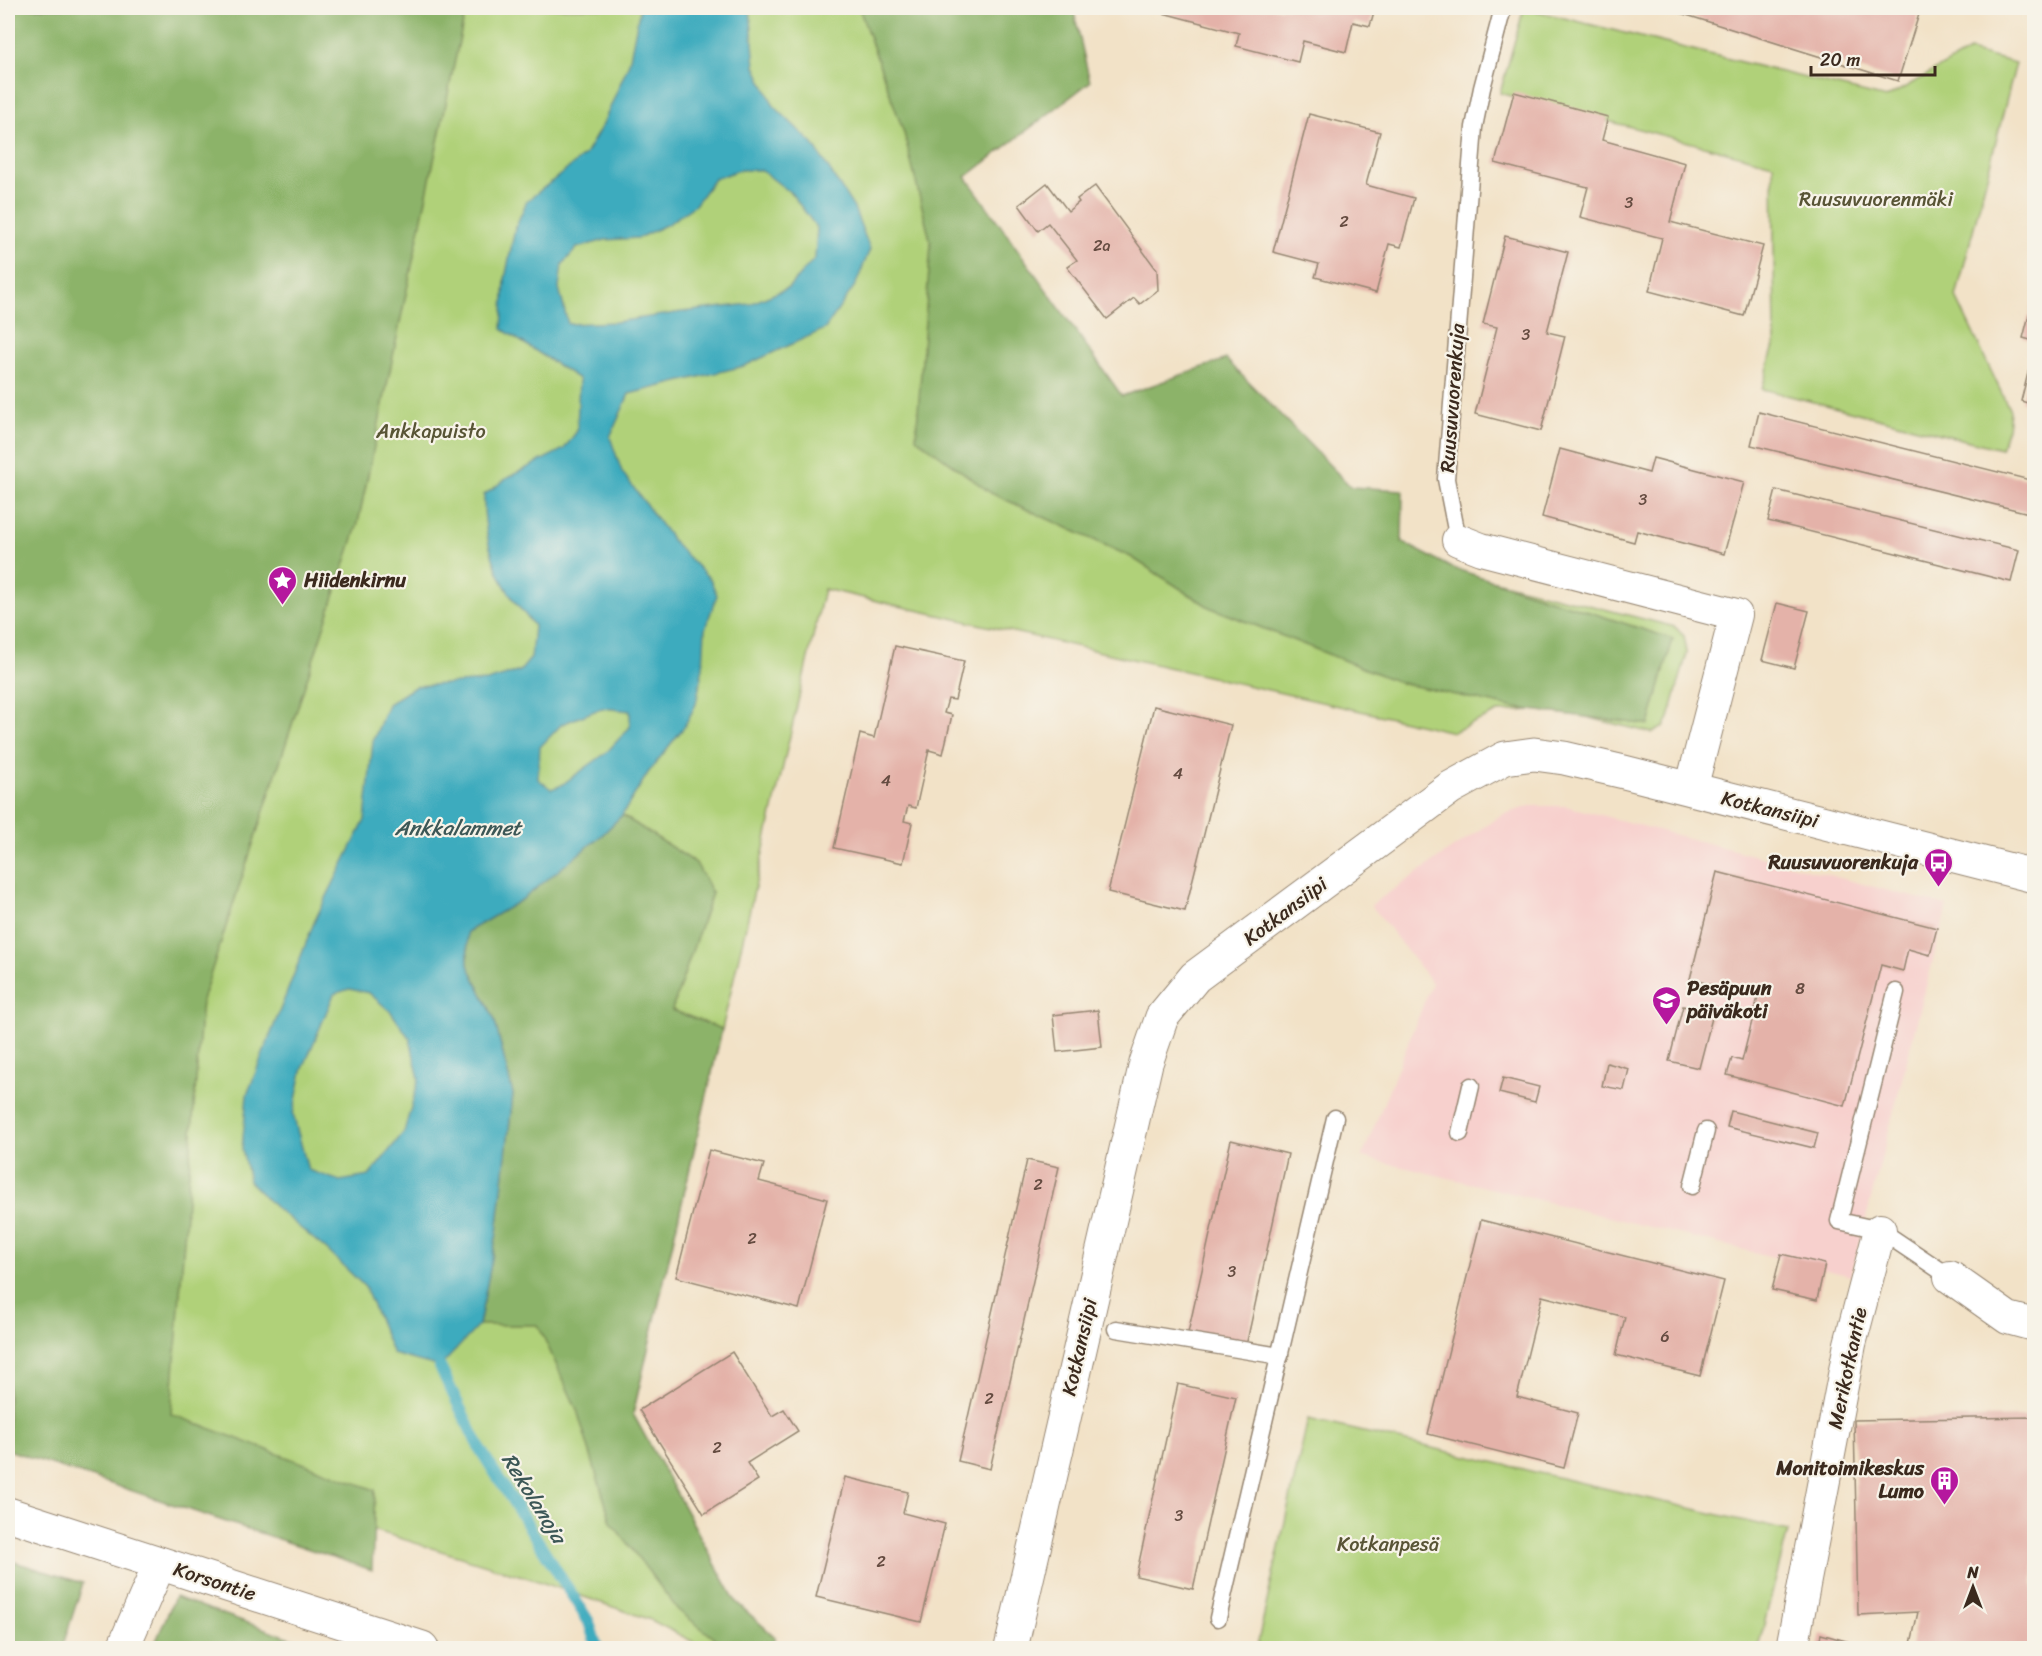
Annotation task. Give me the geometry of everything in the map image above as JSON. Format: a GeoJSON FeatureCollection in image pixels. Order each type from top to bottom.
{"type":"FeatureCollection","features":[{"type":"Feature","properties":{"kind":"main road","name":"Kotkansiipi"},"geometry":{"type":"LineString","coordinates":[[1011,1648],[1146,1063],[1162,1017],[1195,977],[1450,788],[1505,758],[1534,754],[1564,758],[2034,876]]}},
{"type":"Feature","properties":{"kind":"main road","name":"Korsontie"},"geometry":{"type":"LineString","coordinates":[[8,1514],[422,1648]]}},
{"type":"Feature","properties":{"kind":"street","name":"Ruusuvuorenkuja"},"geometry":{"type":"LineString","coordinates":[[1458,540],[1481,549],[1736,615],[1691,789]]}},
{"type":"Feature","properties":{"kind":"street","name":"Merikotkantie"},"geometry":{"type":"LineString","coordinates":[[1792,1648],[1850,1344],[1880,1230]]}},
{"type":"Feature","properties":{"kind":"street"},"geometry":{"type":"LineString","coordinates":[[1950,1276],[2008,1318],[2034,1325]]}},
{"type":"Feature","properties":{"kind":"street"},"geometry":{"type":"LineString","coordinates":[[123,1648],[160,1563]]}},
{"type":"Feature","properties":{"kind":"lane","name":"Ruusuvuorenkuja"},"geometry":{"type":"LineString","coordinates":[[1458,540],[1446,478],[1474,127],[1503,8]]}},
{"type":"Feature","properties":{"kind":"lane"},"geometry":{"type":"LineString","coordinates":[[1896,992],[1839,1221],[1880,1230],[1950,1276]]}},
{"type":"Feature","properties":{"kind":"lane"},"geometry":{"type":"LineString","coordinates":[[1460,1133],[1471,1086]]}},
{"type":"Feature","properties":{"kind":"lane"},"geometry":{"type":"LineString","coordinates":[[1218,1618],[1335,1118]]}},
{"type":"Feature","properties":{"kind":"lane"},"geometry":{"type":"LineString","coordinates":[[1692,1186],[1706,1131]]}},
{"type":"Feature","properties":{"kind":"lane"},"geometry":{"type":"LineString","coordinates":[[1116,1329],[1280,1356]]}},
{"type":"Feature","properties":{"kind":"shaded area","name":"Pesäpuun päiväkoti"},"geometry":{"type":"Polygon","coordinates":[[[1530,806],[1566,806],[1947,906],[1851,1276],[1362,1157],[1432,983],[1371,905],[1501,815],[1530,806]]]}},
{"type":"Feature","properties":{"kind":"green space","name":"Ankkapuisto"},"geometry":{"type":"Polygon","coordinates":[[[8,8],[997,8],[877,40],[1076,516],[1416,561],[1675,627],[1684,636],[1687,653],[1669,718],[1664,727],[1652,733],[1561,711],[1498,712],[1453,732],[824,589],[633,1414],[736,1602],[775,1637],[765,1648],[705,1648],[651,1620],[535,1580],[8,1417],[8,8]]]}},
{"type":"Feature","properties":{"kind":"green space"},"geometry":{"type":"Polygon","coordinates":[[[8,8],[466,8],[358,523],[202,1000],[171,1414],[375,1490],[372,1570],[8,1450],[8,8]]]}},
{"type":"Feature","properties":{"kind":"green space"},"geometry":{"type":"Polygon","coordinates":[[[859,8],[1073,8],[1090,82],[966,177],[1122,396],[1226,359],[1351,487],[1403,490],[1402,542],[1450,567],[1673,639],[1649,725],[1515,708],[1401,683],[1209,607],[1131,557],[991,493],[916,438],[931,244],[904,133],[859,8]]]}},
{"type":"Feature","properties":{"kind":"green space","name":"Ruusuvuorenmäki"},"geometry":{"type":"Polygon","coordinates":[[[1524,8],[1886,98],[1969,51],[2016,63],[1956,297],[2010,411],[2008,428],[2001,449],[1762,389],[1775,342],[1773,164],[1500,93],[1524,8]]]}},
{"type":"Feature","properties":{"kind":"green space"},"geometry":{"type":"Polygon","coordinates":[[[622,815],[696,863],[712,893],[672,1010],[722,1029],[633,1414],[736,1602],[775,1637],[771,1648],[727,1648],[678,1610],[611,1522],[577,1410],[538,1325],[479,1325],[497,1233],[513,1094],[494,1018],[468,965],[467,932],[523,899],[602,835],[622,815]]]}},
{"type":"Feature","properties":{"kind":"green space","name":"Kotkanpesä"},"geometry":{"type":"Polygon","coordinates":[[[1308,1419],[1788,1531],[1758,1648],[1268,1648],[1257,1646],[1308,1419]]]}},
{"type":"Feature","properties":{"kind":"green space"},"geometry":{"type":"Polygon","coordinates":[[[8,1560],[83,1583],[62,1648],[8,1648],[8,1560]]]}},
{"type":"Feature","properties":{"kind":"green space"},"geometry":{"type":"Polygon","coordinates":[[[175,1597],[319,1648],[153,1648],[175,1597]]]}},
{"type":"Feature","properties":{"kind":"water","name":"Ankkalammet"},"geometry":{"type":"Polygon","coordinates":[[[640,8],[750,8],[755,66],[774,106],[813,144],[854,208],[870,249],[856,284],[825,329],[744,366],[629,394],[610,437],[622,472],[676,545],[710,579],[717,595],[705,629],[703,667],[696,704],[684,727],[648,773],[622,815],[602,835],[523,899],[467,932],[468,965],[494,1018],[513,1094],[497,1233],[479,1325],[440,1367],[393,1354],[365,1287],[249,1181],[242,1149],[247,1095],[315,920],[365,820],[373,741],[388,704],[416,686],[487,681],[520,671],[531,658],[534,626],[512,597],[497,570],[489,546],[484,495],[509,477],[564,449],[577,431],[579,379],[502,329],[505,279],[515,228],[527,201],[585,155],[603,124],[629,63],[640,8]],[[739,170],[714,179],[695,205],[668,224],[638,238],[605,240],[577,248],[562,265],[559,288],[568,324],[616,322],[750,304],[788,288],[815,258],[817,228],[791,193],[761,170],[739,170]],[[602,708],[562,724],[540,747],[538,779],[551,789],[560,786],[606,753],[630,727],[630,711],[602,708]],[[349,989],[334,994],[302,1071],[293,1114],[308,1170],[340,1181],[369,1176],[404,1132],[419,1079],[410,1039],[391,1012],[369,993],[349,989]]]}},
{"type":"Feature","properties":{"kind":"building"},"geometry":{"type":"Polygon","coordinates":[[[1144,8],[1375,8],[1370,26],[1353,22],[1346,52],[1303,41],[1298,62],[1236,46],[1239,33],[1144,8]]]}},
{"type":"Feature","properties":{"kind":"building"},"geometry":{"type":"Polygon","coordinates":[[[1664,8],[1908,8],[1920,11],[1898,81],[1664,8]]]}},
{"type":"Feature","properties":{"kind":"building"},"geometry":{"type":"Polygon","coordinates":[[[1514,92],[1608,117],[1602,140],[1685,163],[1670,222],[1763,246],[1744,316],[1649,291],[1662,238],[1580,217],[1588,187],[1495,163],[1514,92]]]}},
{"type":"Feature","properties":{"kind":"building"},"geometry":{"type":"Polygon","coordinates":[[[1309,114],[1380,132],[1366,185],[1414,198],[1401,247],[1389,244],[1376,293],[1315,277],[1319,264],[1273,252],[1309,114]]]}},
{"type":"Feature","properties":{"kind":"building"},"geometry":{"type":"Polygon","coordinates":[[[1047,183],[1068,211],[1079,202],[1077,199],[1095,186],[1157,270],[1158,290],[1140,304],[1134,298],[1107,319],[1067,267],[1077,260],[1048,223],[1038,231],[1019,205],[1047,183]]]}},
{"type":"Feature","properties":{"kind":"building"},"geometry":{"type":"Polygon","coordinates":[[[1505,236],[1568,252],[1547,332],[1565,336],[1541,431],[1475,414],[1497,327],[1483,324],[1505,236]]]}},
{"type":"Feature","properties":{"kind":"building"},"geometry":{"type":"Polygon","coordinates":[[[2034,296],[2034,341],[2023,338],[2034,296]]]}},
{"type":"Feature","properties":{"kind":"building"},"geometry":{"type":"Polygon","coordinates":[[[2034,349],[2034,405],[2021,401],[2034,349]]]}},
{"type":"Feature","properties":{"kind":"building"},"geometry":{"type":"Polygon","coordinates":[[[1759,412],[2034,481],[2029,513],[1751,445],[1759,412]]]}},
{"type":"Feature","properties":{"kind":"building"},"geometry":{"type":"Polygon","coordinates":[[[1560,449],[1649,473],[1653,458],[1744,482],[1724,554],[1637,531],[1634,542],[1542,517],[1560,449]]]}},
{"type":"Feature","properties":{"kind":"building"},"geometry":{"type":"Polygon","coordinates":[[[1776,490],[2019,550],[2011,582],[1768,521],[1776,490]]]}},
{"type":"Feature","properties":{"kind":"building"},"geometry":{"type":"Polygon","coordinates":[[[1777,603],[1809,611],[1794,668],[1762,660],[1777,603]]]}},
{"type":"Feature","properties":{"kind":"building"},"geometry":{"type":"Polygon","coordinates":[[[895,646],[964,661],[955,700],[948,699],[944,713],[952,715],[943,754],[929,750],[916,808],[908,806],[904,821],[912,823],[903,863],[834,848],[860,734],[874,738],[895,646]]]}},
{"type":"Feature","properties":{"kind":"building"},"geometry":{"type":"Polygon","coordinates":[[[1154,706],[1231,725],[1185,911],[1108,892],[1154,706]]]}},
{"type":"Feature","properties":{"kind":"building"},"geometry":{"type":"Polygon","coordinates":[[[1717,872],[1937,928],[1930,955],[1908,949],[1903,971],[1881,965],[1845,1106],[1727,1075],[1732,1058],[1742,1061],[1758,997],[1690,979],[1717,872]]]}},
{"type":"Feature","properties":{"kind":"building"},"geometry":{"type":"Polygon","coordinates":[[[1683,1006],[1713,1014],[1699,1068],[1669,1061],[1683,1006]]]}},
{"type":"Feature","properties":{"kind":"building"},"geometry":{"type":"Polygon","coordinates":[[[1098,1010],[1102,1047],[1057,1052],[1053,1015],[1098,1010]]]}},
{"type":"Feature","properties":{"kind":"building"},"geometry":{"type":"Polygon","coordinates":[[[1607,1063],[1629,1069],[1624,1090],[1602,1086],[1607,1063]]]}},
{"type":"Feature","properties":{"kind":"building"},"geometry":{"type":"Polygon","coordinates":[[[1503,1078],[1539,1087],[1535,1102],[1499,1093],[1503,1078]]]}},
{"type":"Feature","properties":{"kind":"building"},"geometry":{"type":"Polygon","coordinates":[[[1731,1111],[1818,1133],[1814,1148],[1727,1127],[1731,1111]]]}},
{"type":"Feature","properties":{"kind":"building"},"geometry":{"type":"Polygon","coordinates":[[[1231,1140],[1288,1154],[1246,1346],[1188,1333],[1231,1140]]]}},
{"type":"Feature","properties":{"kind":"building"},"geometry":{"type":"Polygon","coordinates":[[[709,1150],[764,1164],[759,1181],[827,1199],[799,1309],[676,1277],[709,1150]]]}},
{"type":"Feature","properties":{"kind":"building"},"geometry":{"type":"Polygon","coordinates":[[[1027,1160],[1059,1167],[990,1469],[958,1461],[1027,1160]]]}},
{"type":"Feature","properties":{"kind":"building"},"geometry":{"type":"Polygon","coordinates":[[[1481,1220],[1724,1281],[1700,1376],[1616,1355],[1625,1317],[1542,1296],[1517,1397],[1578,1413],[1564,1468],[1428,1434],[1481,1220]]]}},
{"type":"Feature","properties":{"kind":"building"},"geometry":{"type":"Polygon","coordinates":[[[1781,1254],[1825,1264],[1817,1300],[1772,1290],[1781,1254]]]}},
{"type":"Feature","properties":{"kind":"building"},"geometry":{"type":"Polygon","coordinates":[[[732,1352],[772,1416],[784,1409],[798,1431],[747,1463],[758,1480],[704,1514],[639,1410],[732,1352]]]}},
{"type":"Feature","properties":{"kind":"building"},"geometry":{"type":"Polygon","coordinates":[[[1178,1384],[1236,1397],[1193,1589],[1136,1576],[1178,1384]]]}},
{"type":"Feature","properties":{"kind":"building","name":"Monitoimikeskus Lumo"},"geometry":{"type":"Polygon","coordinates":[[[2034,1417],[2034,1648],[1910,1648],[1918,1612],[1858,1615],[1854,1420],[2034,1417]]]}},
{"type":"Feature","properties":{"kind":"building"},"geometry":{"type":"Polygon","coordinates":[[[845,1477],[908,1492],[903,1513],[945,1524],[921,1622],[816,1597],[845,1477]]]}},
{"type":"Feature","properties":{"kind":"building"},"geometry":{"type":"Polygon","coordinates":[[[1821,1634],[1871,1648],[1818,1648],[1821,1634]]]}},
{"type":"Feature","properties":{"kind":"waterway","name":"Rekolanoja"},"geometry":{"type":"LineString","coordinates":[[440,1367],[480,1449],[589,1622],[597,1648]]}},
{"type":"Feature","properties":{"kind":"place","name":"Hiidenkirnu"},"geometry":{"type":"Point","coordinates":[283,606]}},
{"type":"Feature","properties":{"kind":"place","name":"Ruusuvuorenkuja"},"geometry":{"type":"Point","coordinates":[1939,888]}},
{"type":"Feature","properties":{"kind":"place","name":"Pesäpuun päiväkoti"},"geometry":{"type":"Point","coordinates":[1666,1026]}},
{"type":"Feature","properties":{"kind":"place","name":"Monitoimikeskus Lumo"},"geometry":{"type":"Point","coordinates":[1945,1506]}}]}
